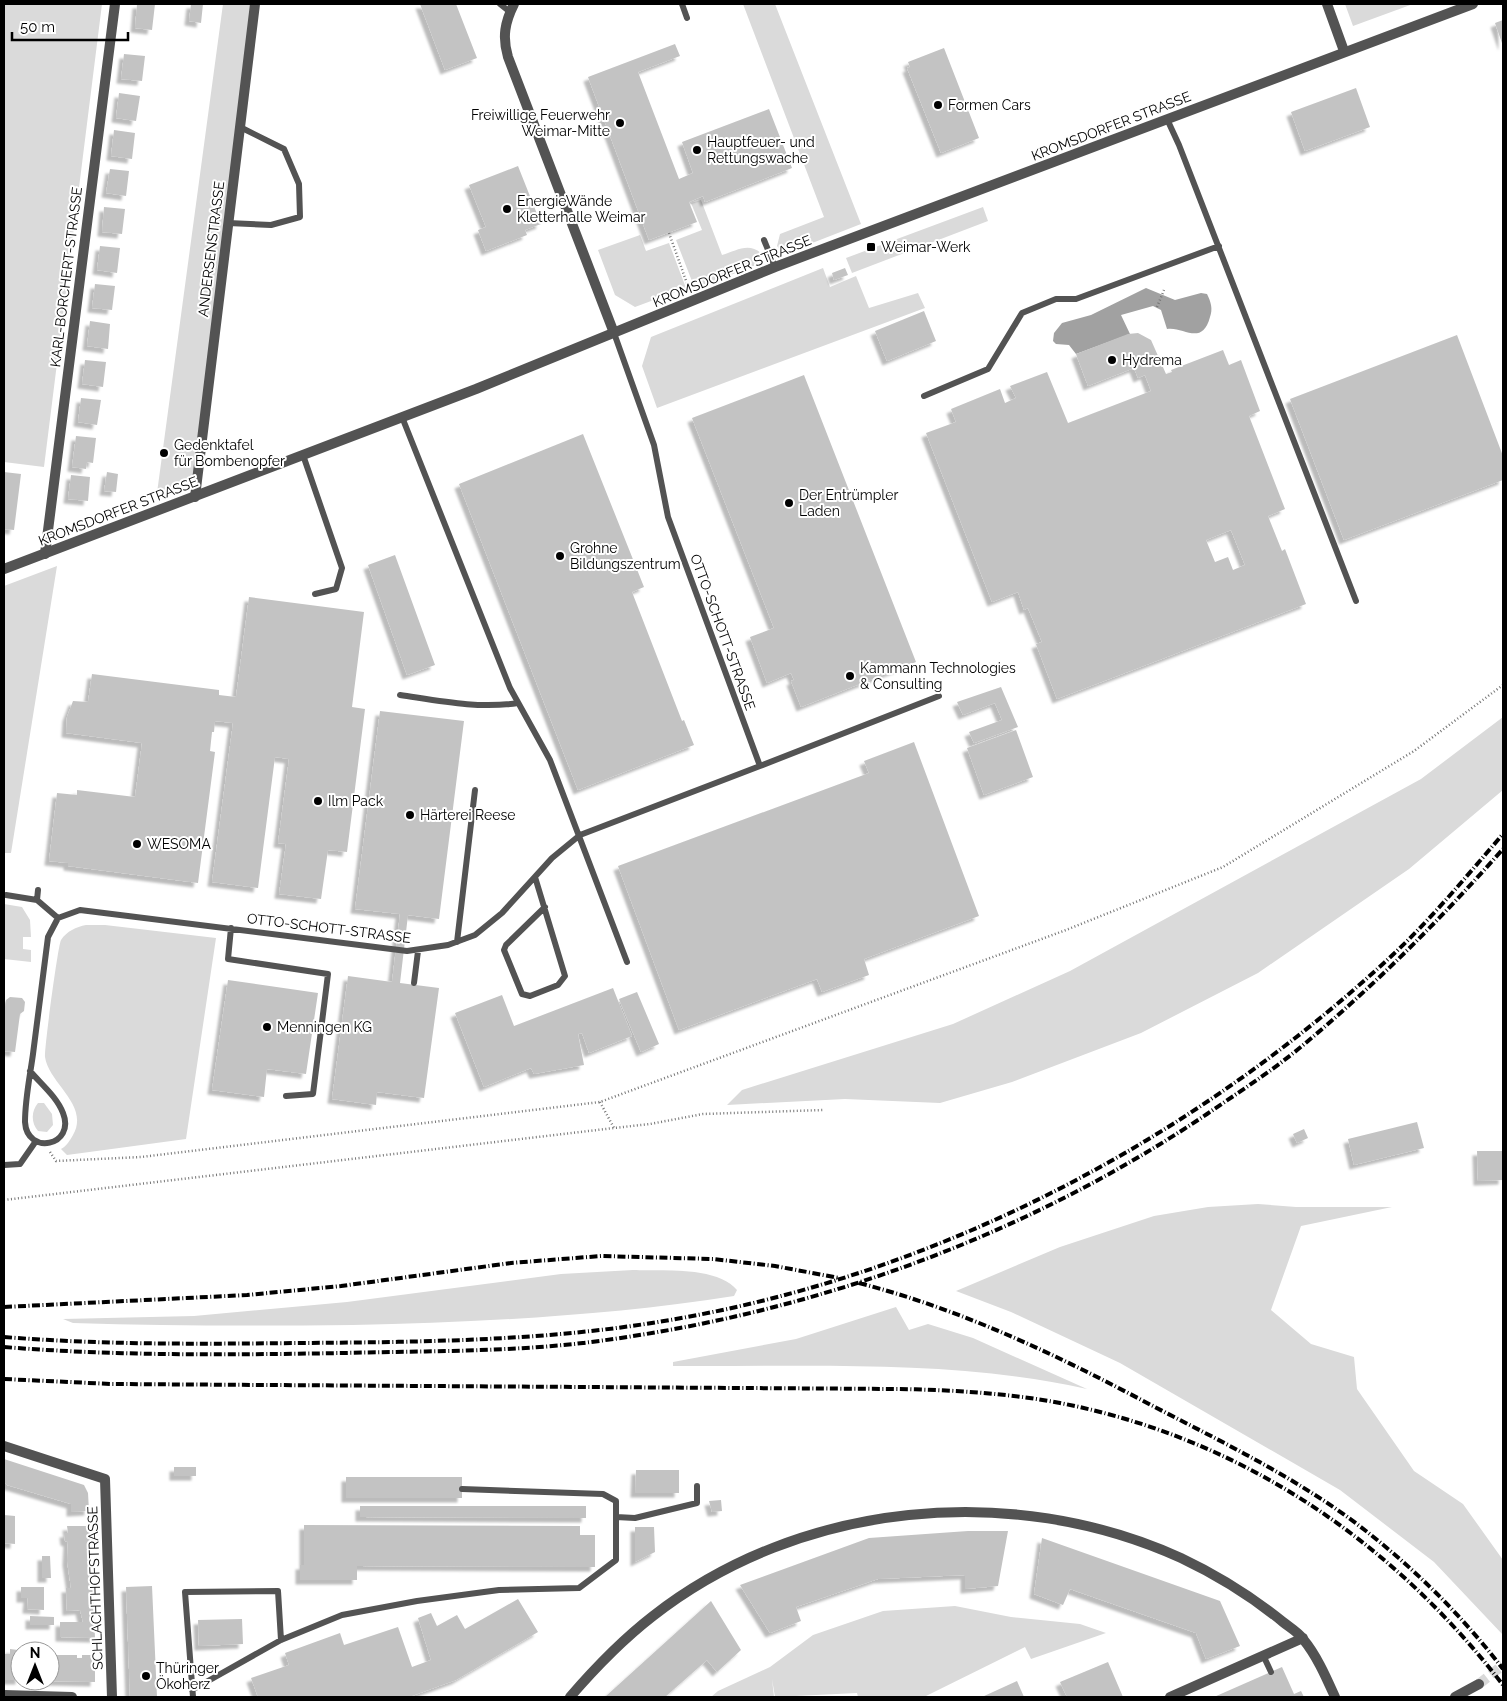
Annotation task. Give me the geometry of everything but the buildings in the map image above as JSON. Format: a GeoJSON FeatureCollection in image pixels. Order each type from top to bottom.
{"type":"FeatureCollection","features":[{"type":"Feature","properties":{"kind":"street","name":"KARL-BORCHERT-STRASSE"},"geometry":{"type":"LineString","coordinates":[[45,554],[115,4]]}},
{"type":"Feature","properties":{"kind":"street","name":"ANDERSENSTRASSE"},"geometry":{"type":"LineString","coordinates":[[195,497],[255,4]]}},
{"type":"Feature","properties":{"kind":"street"},"geometry":{"type":"LineString","coordinates":[[1327,4],[1344,51]]}},
{"type":"Feature","properties":{"kind":"street","name":"KROMSDORFER STRASSE"},"geometry":{"type":"LineString","coordinates":[[4,569],[614,334],[694,299],[775,267],[1344,51],[1473,4]]}},
{"type":"Feature","properties":{"kind":"street"},"geometry":{"type":"LineString","coordinates":[[512,8],[504,28],[504,45],[614,334]]}},
{"type":"Feature","properties":{"kind":"street","name":"SCHLACHTHOFSTRASSE"},"geometry":{"type":"LineString","coordinates":[[4,1446],[105,1479],[112,1697]]}},
{"type":"Feature","properties":{"kind":"street"},"geometry":{"type":"LineString","coordinates":[[570,1697],[598,1665],[653,1616],[717,1574],[764,1551],[834,1528],[937,1511],[982,1511],[1066,1520],[1105,1530],[1156,1547],[1230,1584],[1266,1608],[1302,1638],[1319,1663],[1335,1697]]}},
{"type":"Feature","properties":{"kind":"street"},"geometry":{"type":"LineString","coordinates":[[1170,1697],[1302,1638]]}},
{"type":"Feature","properties":{"kind":"street"},"geometry":{"type":"LineString","coordinates":[[1455,1697],[1478,1684]]}},
{"type":"Feature","properties":{"kind":"street"},"geometry":{"type":"LineString","coordinates":[[4,1695],[72,1697]]}},
{"type":"Feature","properties":{"kind":"lane"},"geometry":{"type":"LineString","coordinates":[[500,4],[512,8]]}},
{"type":"Feature","properties":{"kind":"lane"},"geometry":{"type":"LineString","coordinates":[[682,4],[687,18]]}},
{"type":"Feature","properties":{"kind":"lane"},"geometry":{"type":"LineString","coordinates":[[1167,119],[1180,145],[1356,601]]}},
{"type":"Feature","properties":{"kind":"lane"},"geometry":{"type":"LineString","coordinates":[[228,223],[271,225],[300,217],[299,184],[284,149],[240,127]]}},
{"type":"Feature","properties":{"kind":"lane"},"geometry":{"type":"LineString","coordinates":[[764,240],[775,267]]}},
{"type":"Feature","properties":{"kind":"lane"},"geometry":{"type":"LineString","coordinates":[[924,396],[988,369],[1022,313],[1056,299],[1076,299],[1218,246]]}},
{"type":"Feature","properties":{"kind":"lane","name":"OTTO-SCHOTT-STRASSE"},"geometry":{"type":"LineString","coordinates":[[614,334],[654,445],[668,517],[760,766]]}},
{"type":"Feature","properties":{"kind":"lane"},"geometry":{"type":"LineString","coordinates":[[402,417],[510,688],[550,760],[627,962]]}},
{"type":"Feature","properties":{"kind":"lane"},"geometry":{"type":"LineString","coordinates":[[303,455],[342,568],[336,589],[315,594]]}},
{"type":"Feature","properties":{"kind":"lane"},"geometry":{"type":"LineString","coordinates":[[400,695],[487,707],[518,703]]}},
{"type":"Feature","properties":{"kind":"lane","name":"OTTO-SCHOTT-STRASSE"},"geometry":{"type":"LineString","coordinates":[[58,918],[80,910],[418,951],[457,942],[475,934],[502,913],[552,858],[580,835],[939,696]]}},
{"type":"Feature","properties":{"kind":"lane"},"geometry":{"type":"LineString","coordinates":[[457,942],[475,790]]}},
{"type":"Feature","properties":{"kind":"lane"},"geometry":{"type":"LineString","coordinates":[[535,877],[565,976],[558,985],[526,996],[522,994],[504,950],[506,945],[544,907]]}},
{"type":"Feature","properties":{"kind":"lane"},"geometry":{"type":"LineString","coordinates":[[37,900],[38,890]]}},
{"type":"Feature","properties":{"kind":"lane"},"geometry":{"type":"LineString","coordinates":[[6,895],[37,900],[58,918],[48,937],[30,1071],[26,1126],[29,1135],[36,1141],[46,1144],[57,1141],[62,1134],[65,1124],[64,1114],[59,1103],[30,1071]]}},
{"type":"Feature","properties":{"kind":"lane"},"geometry":{"type":"LineString","coordinates":[[231,928],[228,959],[328,974],[312,1094],[286,1096]]}},
{"type":"Feature","properties":{"kind":"lane"},"geometry":{"type":"LineString","coordinates":[[414,983],[418,951]]}},
{"type":"Feature","properties":{"kind":"lane"},"geometry":{"type":"LineString","coordinates":[[4,1165],[20,1164],[36,1141]]}},
{"type":"Feature","properties":{"kind":"lane"},"geometry":{"type":"LineString","coordinates":[[616,1517],[635,1518],[697,1503],[697,1486]]}},
{"type":"Feature","properties":{"kind":"lane"},"geometry":{"type":"LineString","coordinates":[[281,1640],[278,1591],[185,1592],[192,1694],[281,1640],[342,1615],[416,1601],[499,1590],[579,1588],[616,1560],[616,1501],[603,1494],[462,1489]]}},
{"type":"Feature","properties":{"kind":"lane"},"geometry":{"type":"LineString","coordinates":[[1263,1655],[1271,1672]]}},
{"type":"Feature","properties":{"kind":"path"},"geometry":{"type":"LineString","coordinates":[[669,233],[694,299]]}},
{"type":"Feature","properties":{"kind":"path"},"geometry":{"type":"LineString","coordinates":[[1156,307],[1164,290]]}},
{"type":"Feature","properties":{"kind":"path"},"geometry":{"type":"LineString","coordinates":[[46,1144],[56,1161],[141,1158],[600,1102],[1066,930],[1223,867],[1414,751],[1503,685]]}},
{"type":"Feature","properties":{"kind":"path"},"geometry":{"type":"LineString","coordinates":[[600,1102],[614,1128]]}},
{"type":"Feature","properties":{"kind":"path"},"geometry":{"type":"LineString","coordinates":[[4,1200],[650,1124],[703,1114],[823,1110]]}},
{"type":"Feature","properties":{"kind":"shaded area"},"geometry":{"type":"Polygon","coordinates":[[[4,4],[102,4],[44,467],[4,462],[4,4]]]}},
{"type":"Feature","properties":{"kind":"shaded area"},"geometry":{"type":"Polygon","coordinates":[[[223,4],[255,4],[197,477],[157,493],[223,4]]]}},
{"type":"Feature","properties":{"kind":"shaded area"},"geometry":{"type":"Polygon","coordinates":[[[743,4],[775,4],[861,224],[784,254],[777,246],[780,234],[824,217],[743,4]]]}},
{"type":"Feature","properties":{"kind":"shaded area"},"geometry":{"type":"Polygon","coordinates":[[[1345,4],[1413,4],[1353,26],[1345,4]]]}},
{"type":"Feature","properties":{"kind":"shaded area"},"geometry":{"type":"Polygon","coordinates":[[[701,200],[722,255],[742,248],[751,248],[761,253],[761,263],[695,289],[676,240],[702,230],[691,203],[701,200]]]}},
{"type":"Feature","properties":{"kind":"shaded area"},"geometry":{"type":"Polygon","coordinates":[[[983,207],[988,221],[852,273],[846,258],[983,207]]]}},
{"type":"Feature","properties":{"kind":"shaded area"},"geometry":{"type":"Polygon","coordinates":[[[640,235],[646,251],[669,243],[686,288],[635,307],[615,295],[598,250],[640,235]]]}},
{"type":"Feature","properties":{"kind":"shaded area"},"geometry":{"type":"Polygon","coordinates":[[[823,268],[830,287],[856,276],[869,308],[918,293],[925,308],[657,408],[642,366],[651,337],[823,268]]]}},
{"type":"Feature","properties":{"kind":"shaded area"},"geometry":{"type":"Polygon","coordinates":[[[1146,288],[1175,300],[1201,293],[1207,294],[1211,314],[1207,326],[1197,333],[1167,329],[1161,310],[1153,306],[1121,315],[1130,334],[1076,354],[1069,345],[1056,344],[1053,341],[1054,333],[1062,323],[1091,315],[1146,288]]]}},
{"type":"Feature","properties":{"kind":"shaded area"},"geometry":{"type":"Polygon","coordinates":[[[57,566],[11,853],[4,853],[4,586],[57,566]]]}},
{"type":"Feature","properties":{"kind":"shaded area"},"geometry":{"type":"Polygon","coordinates":[[[1503,717],[1503,790],[1409,869],[1258,973],[1141,1033],[1012,1082],[940,1103],[845,1099],[727,1105],[742,1090],[953,1024],[1070,971],[1421,779],[1503,717]]]}},
{"type":"Feature","properties":{"kind":"shaded area"},"geometry":{"type":"Polygon","coordinates":[[[4,904],[22,907],[30,920],[31,937],[23,937],[23,949],[31,950],[31,962],[4,959],[4,904]]]}},
{"type":"Feature","properties":{"kind":"shaded area"},"geometry":{"type":"Polygon","coordinates":[[[86,925],[105,925],[216,938],[186,1139],[67,1155],[61,1149],[67,1145],[73,1135],[77,1124],[76,1114],[73,1104],[48,1067],[45,1057],[47,1036],[54,977],[61,940],[72,930],[86,925]]]}},
{"type":"Feature","properties":{"kind":"shaded area"},"geometry":{"type":"Polygon","coordinates":[[[38,1103],[44,1103],[52,1114],[53,1125],[47,1132],[38,1131],[33,1121],[33,1113],[38,1103]]]}},
{"type":"Feature","properties":{"kind":"shaded area"},"geometry":{"type":"Polygon","coordinates":[[[1258,1204],[1296,1207],[1392,1207],[1301,1226],[1271,1310],[1311,1344],[1354,1357],[1357,1389],[1414,1471],[1463,1504],[1503,1560],[1503,1635],[1434,1562],[1340,1490],[1120,1363],[1011,1312],[956,1291],[1060,1247],[1154,1216],[1208,1207],[1258,1204]]]}},
{"type":"Feature","properties":{"kind":"shaded area"},"geometry":{"type":"Polygon","coordinates":[[[674,1270],[703,1273],[728,1282],[737,1290],[734,1296],[639,1309],[449,1322],[353,1325],[143,1325],[73,1323],[63,1319],[194,1316],[347,1302],[561,1274],[674,1270]]]}},
{"type":"Feature","properties":{"kind":"shaded area"},"geometry":{"type":"Polygon","coordinates":[[[896,1307],[909,1330],[928,1324],[973,1338],[1087,1389],[1037,1379],[934,1369],[829,1366],[673,1366],[673,1362],[796,1339],[896,1307]]]}},
{"type":"Feature","properties":{"kind":"shaded area"},"geometry":{"type":"Polygon","coordinates":[[[955,1606],[1011,1617],[1080,1624],[1106,1633],[1031,1659],[1025,1647],[924,1697],[858,1697],[857,1693],[775,1697],[772,1679],[774,1697],[711,1697],[718,1691],[770,1667],[813,1635],[883,1611],[955,1606]]]}},
{"type":"Feature","properties":{"kind":"tunnel"},"geometry":{"type":"LineString","coordinates":[[1479,1684],[1503,1665]]}},
{"type":"Feature","properties":{"kind":"railway"},"geometry":{"type":"LineString","coordinates":[[4,1337],[116,1343],[190,1344],[391,1342],[525,1337],[658,1322],[759,1302],[857,1273],[954,1238],[1047,1195],[1138,1145],[1225,1090],[1307,1029],[1385,962],[1431,916],[1503,834]]}},
{"type":"Feature","properties":{"kind":"railway"},"geometry":{"type":"LineString","coordinates":[[4,1347],[88,1352],[216,1354],[463,1351],[523,1348],[583,1343],[666,1331],[748,1313],[829,1292],[909,1265],[987,1234],[1062,1199],[1136,1159],[1207,1114],[1279,1064],[1329,1023],[1431,927],[1503,849]]}},
{"type":"Feature","properties":{"kind":"railway"},"geometry":{"type":"LineString","coordinates":[[4,1307],[247,1295],[341,1286],[511,1263],[601,1256],[713,1259],[775,1266],[839,1278]]}},
{"type":"Feature","properties":{"kind":"railway"},"geometry":{"type":"LineString","coordinates":[[859,1283],[935,1306],[1009,1335],[1116,1387],[1289,1479],[1366,1531],[1403,1562],[1456,1613],[1503,1669]]}},
{"type":"Feature","properties":{"kind":"railway"},"geometry":{"type":"LineString","coordinates":[[4,1379],[112,1384],[899,1389],[980,1393],[1060,1403],[1126,1419],[1190,1442],[1250,1470],[1308,1503],[1362,1542],[1412,1585],[1460,1633],[1503,1685]]}},
{"type":"Feature","properties":{"kind":"place","name":"Formen Cars"},"geometry":{"type":"Point","coordinates":[938,105]}},
{"type":"Feature","properties":{"kind":"place","name":"Freiwillige Feuerwehr Weimar-Mitte"},"geometry":{"type":"Point","coordinates":[620,123]}},
{"type":"Feature","properties":{"kind":"place","name":"Hauptfeuer- und Rettungswache"},"geometry":{"type":"Point","coordinates":[697,150]}},
{"type":"Feature","properties":{"kind":"place","name":"EnergieWände Kletterhalle Weimar"},"geometry":{"type":"Point","coordinates":[507,209]}},
{"type":"Feature","properties":{"kind":"place","name":"Weimar-Werk"},"geometry":{"type":"Point","coordinates":[871,247]}},
{"type":"Feature","properties":{"kind":"place","name":"Hydrema"},"geometry":{"type":"Point","coordinates":[1112,360]}},
{"type":"Feature","properties":{"kind":"place","name":"Gedenktafel für Bombenopfer"},"geometry":{"type":"Point","coordinates":[164,453]}},
{"type":"Feature","properties":{"kind":"place","name":"Der Entrümpler Laden"},"geometry":{"type":"Point","coordinates":[789,503]}},
{"type":"Feature","properties":{"kind":"place","name":"Grohne Bildungszentrum"},"geometry":{"type":"Point","coordinates":[560,556]}},
{"type":"Feature","properties":{"kind":"place","name":"Kammann Technologies & Consulting"},"geometry":{"type":"Point","coordinates":[850,676]}},
{"type":"Feature","properties":{"kind":"place","name":"Ilm Pack"},"geometry":{"type":"Point","coordinates":[318,801]}},
{"type":"Feature","properties":{"kind":"place","name":"Härterei Reese"},"geometry":{"type":"Point","coordinates":[410,815]}},
{"type":"Feature","properties":{"kind":"place","name":"WESOMA"},"geometry":{"type":"Point","coordinates":[137,844]}},
{"type":"Feature","properties":{"kind":"place","name":"Menningen KG"},"geometry":{"type":"Point","coordinates":[267,1027]}},
{"type":"Feature","properties":{"kind":"place","name":"Thüringer Ökoherz"},"geometry":{"type":"Point","coordinates":[146,1676]}}]}
